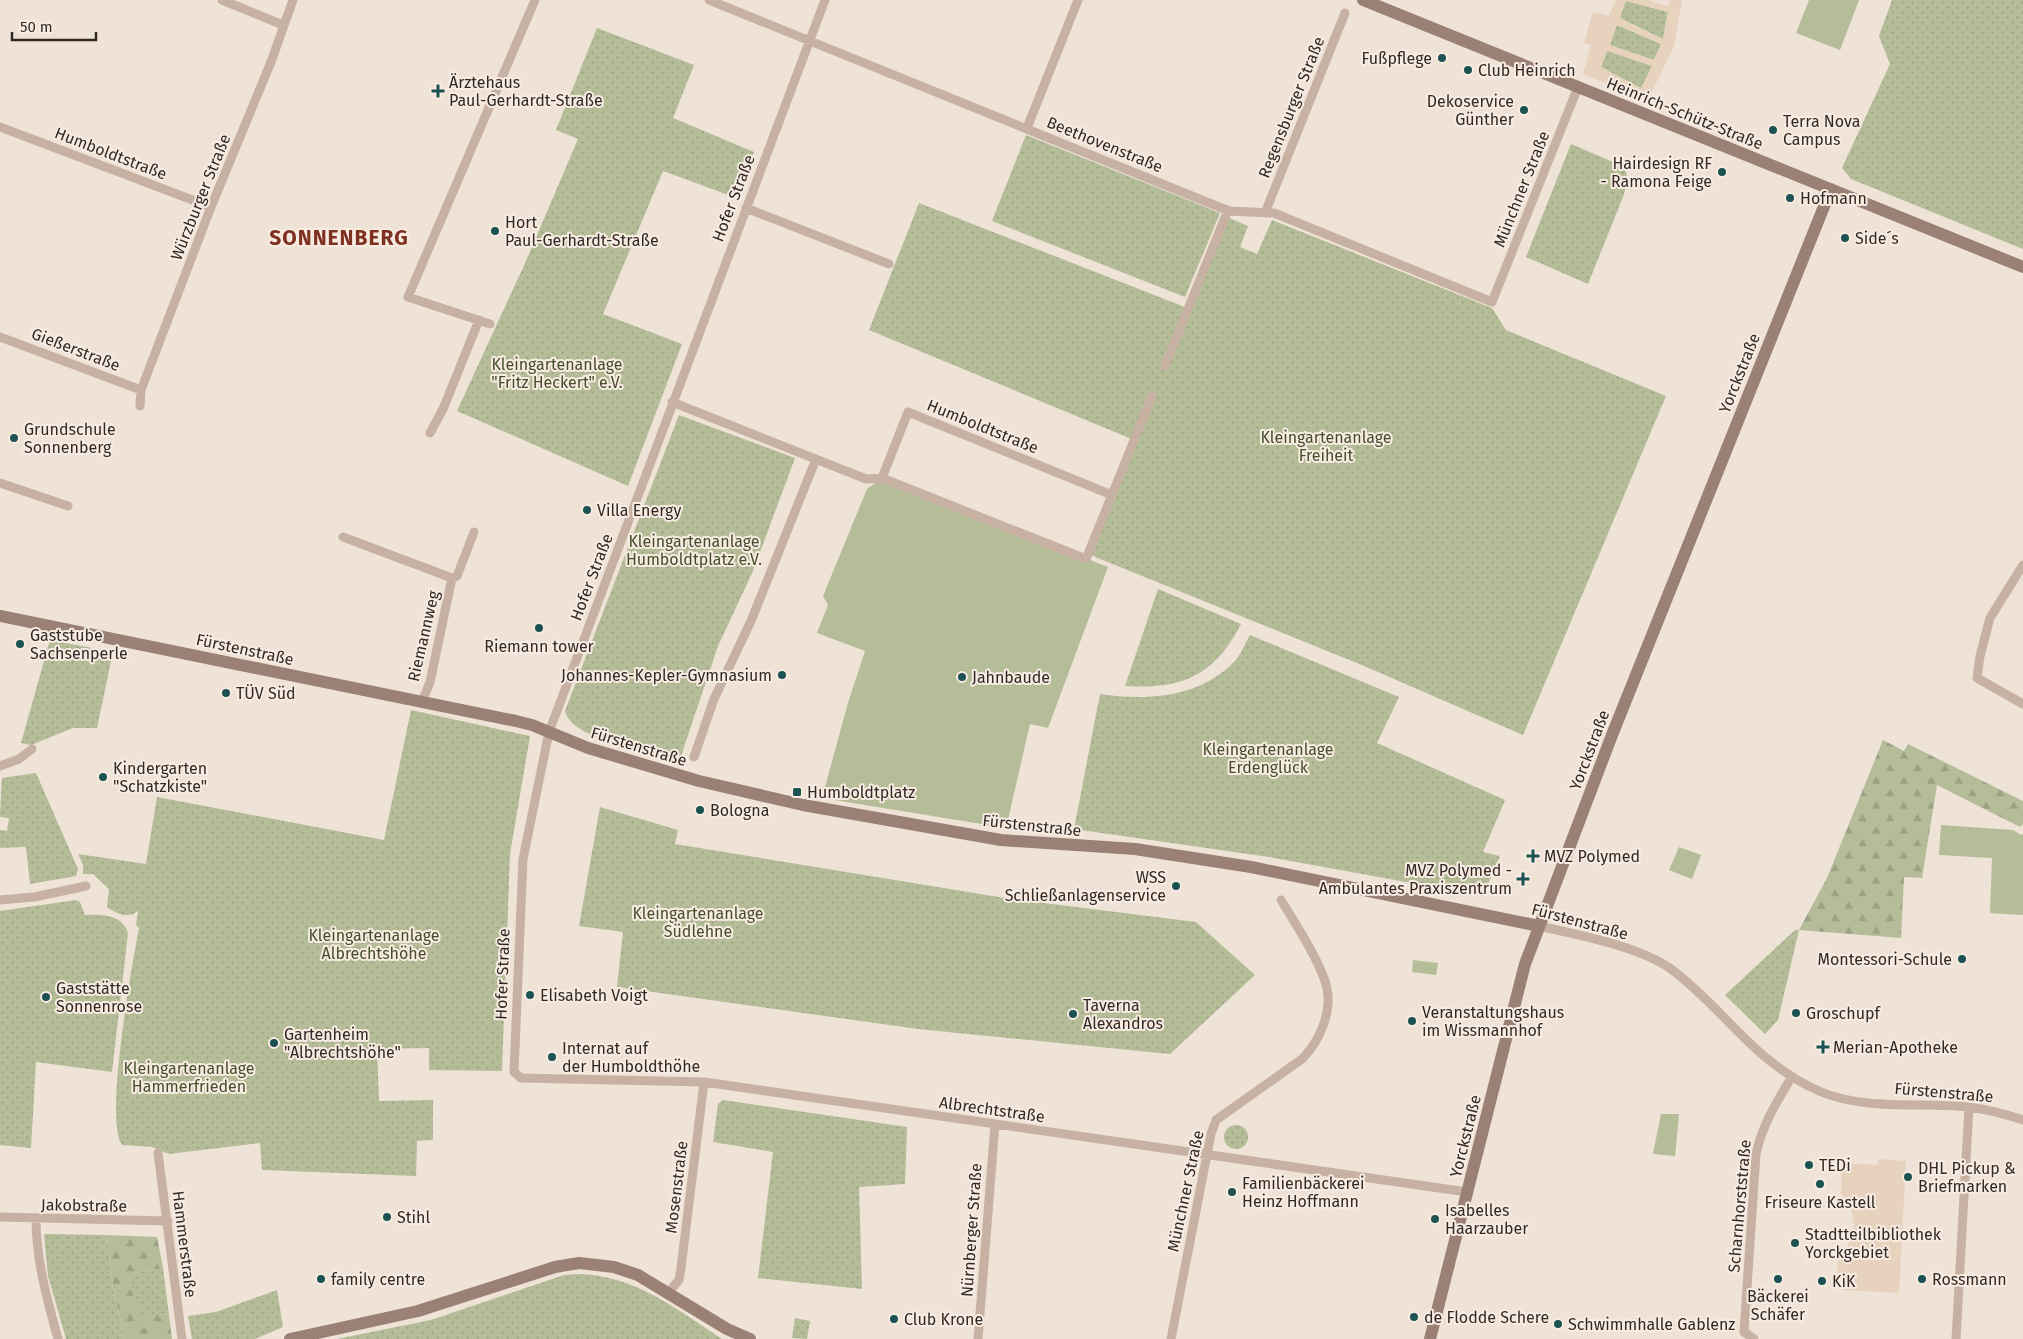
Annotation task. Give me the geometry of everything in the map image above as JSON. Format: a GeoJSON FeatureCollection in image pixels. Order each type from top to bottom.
{"type":"FeatureCollection","features":[{"type":"Feature","properties":{"kind":"main road","name":"Heinrich-Schütz-Straße"},"geometry":{"type":"LineString","coordinates":[[1363,0],[2023,267]]}},
{"type":"Feature","properties":{"kind":"main road","name":"Yorckstraße"},"geometry":{"type":"LineString","coordinates":[[1430,1339],[1525,964],[1622,709],[1831,189]]}},
{"type":"Feature","properties":{"kind":"main road","name":"Fürstenstraße"},"geometry":{"type":"LineString","coordinates":[[0,616],[522,722],[588,748],[700,781],[817,808],[1001,840],[1135,849],[1251,867],[1539,926]]}},
{"type":"Feature","properties":{"kind":"main road"},"geometry":{"type":"LineString","coordinates":[[290,1339],[418,1311],[555,1268],[579,1263],[614,1267],[638,1275],[669,1292],[727,1329],[750,1339]]}},
{"type":"Feature","properties":{"kind":"street"},"geometry":{"type":"LineString","coordinates":[[222,0],[283,25]]}},
{"type":"Feature","properties":{"kind":"street","name":"Würzburger Straße"},"geometry":{"type":"LineString","coordinates":[[140,406],[141,390],[211,207],[271,62],[293,0]]}},
{"type":"Feature","properties":{"kind":"street"},"geometry":{"type":"LineString","coordinates":[[490,324],[408,296],[535,0]]}},
{"type":"Feature","properties":{"kind":"street","name":"Beethovenstraße"},"geometry":{"type":"LineString","coordinates":[[709,0],[1228,210],[1274,213],[1492,302]]}},
{"type":"Feature","properties":{"kind":"street","name":"Hofer Straße"},"geometry":{"type":"LineString","coordinates":[[514,1072],[521,879],[533,800],[549,732],[825,0]]}},
{"type":"Feature","properties":{"kind":"street"},"geometry":{"type":"LineString","coordinates":[[1028,128],[1078,0]]}},
{"type":"Feature","properties":{"kind":"street","name":"Regensburger Straße"},"geometry":{"type":"LineString","coordinates":[[1265,213],[1345,13]]}},
{"type":"Feature","properties":{"kind":"street","name":"Münchner Straße"},"geometry":{"type":"LineString","coordinates":[[1492,302],[1578,87]]}},
{"type":"Feature","properties":{"kind":"street","name":"Humboldtstraße"},"geometry":{"type":"LineString","coordinates":[[0,127],[211,207]]}},
{"type":"Feature","properties":{"kind":"street"},"geometry":{"type":"LineString","coordinates":[[746,208],[889,264]]}},
{"type":"Feature","properties":{"kind":"street"},"geometry":{"type":"LineString","coordinates":[[1165,366],[1228,210]]}},
{"type":"Feature","properties":{"kind":"street"},"geometry":{"type":"LineString","coordinates":[[430,433],[443,409],[479,320]]}},
{"type":"Feature","properties":{"kind":"street","name":"Gießerstraße"},"geometry":{"type":"LineString","coordinates":[[0,337],[141,390]]}},
{"type":"Feature","properties":{"kind":"street"},"geometry":{"type":"LineString","coordinates":[[672,402],[866,479],[882,478],[1086,558],[1152,396]]}},
{"type":"Feature","properties":{"kind":"street","name":"Humboldtstraße"},"geometry":{"type":"LineString","coordinates":[[882,478],[908,412],[1112,495]]}},
{"type":"Feature","properties":{"kind":"street"},"geometry":{"type":"LineString","coordinates":[[694,756],[714,699],[751,621],[816,459]]}},
{"type":"Feature","properties":{"kind":"street"},"geometry":{"type":"LineString","coordinates":[[0,483],[68,506]]}},
{"type":"Feature","properties":{"kind":"street","name":"Riemannweg"},"geometry":{"type":"LineString","coordinates":[[343,537],[452,578],[457,576],[474,532]]}},
{"type":"Feature","properties":{"kind":"street"},"geometry":{"type":"LineString","coordinates":[[2020,702],[1977,678],[1980,656],[1990,618],[2023,565]]}},
{"type":"Feature","properties":{"kind":"street","name":"Riemannweg"},"geometry":{"type":"LineString","coordinates":[[422,702],[430,682],[452,578]]}},
{"type":"Feature","properties":{"kind":"street"},"geometry":{"type":"LineString","coordinates":[[0,766],[19,759],[32,749]]}},
{"type":"Feature","properties":{"kind":"street"},"geometry":{"type":"LineString","coordinates":[[0,900],[34,897],[86,886]]}},
{"type":"Feature","properties":{"kind":"street","name":"Münchner Straße"},"geometry":{"type":"LineString","coordinates":[[1171,1339],[1211,1134],[1216,1120],[1302,1059],[1314,1047],[1324,1023],[1327,988],[1314,958],[1281,900]]}},
{"type":"Feature","properties":{"kind":"street","name":"Fürstenstraße"},"geometry":{"type":"LineString","coordinates":[[1539,926],[1598,940],[1640,954],[1670,968],[1697,990],[1759,1054],[1791,1078],[1821,1092],[1862,1101],[1969,1107],[1999,1112],[2023,1120]]}},
{"type":"Feature","properties":{"kind":"street","name":"Albrechtstraße"},"geometry":{"type":"LineString","coordinates":[[514,1072],[521,1078],[704,1082],[1467,1192]]}},
{"type":"Feature","properties":{"kind":"street","name":"Scharnhorststraße"},"geometry":{"type":"LineString","coordinates":[[1754,1339],[1744,1332],[1756,1154],[1760,1134],[1791,1078]]}},
{"type":"Feature","properties":{"kind":"street","name":"Mosenstraße"},"geometry":{"type":"LineString","coordinates":[[669,1292],[678,1280],[681,1268],[704,1082]]}},
{"type":"Feature","properties":{"kind":"street"},"geometry":{"type":"LineString","coordinates":[[1956,1339],[1969,1107]]}},
{"type":"Feature","properties":{"kind":"street","name":"Nürnberger Straße"},"geometry":{"type":"LineString","coordinates":[[978,1339],[995,1124]]}},
{"type":"Feature","properties":{"kind":"street","name":"Hammerstraße"},"geometry":{"type":"LineString","coordinates":[[158,1153],[182,1339]]}},
{"type":"Feature","properties":{"kind":"street","name":"Jakobstraße"},"geometry":{"type":"LineString","coordinates":[[0,1217],[168,1221]]}},
{"type":"Feature","properties":{"kind":"street"},"geometry":{"type":"LineString","coordinates":[[36,1219],[36,1245],[41,1275],[58,1339]]}},
{"type":"Feature","properties":{"kind":"green space"},"geometry":{"type":"Polygon","coordinates":[[[1809,0],[1859,0],[1840,50],[1796,33],[1809,0]]]}},
{"type":"Feature","properties":{"kind":"green space"},"geometry":{"type":"Polygon","coordinates":[[[1892,0],[2023,0],[2023,249],[1851,179],[1842,168],[1890,64],[1879,36],[1892,0]]]}},
{"type":"Feature","properties":{"kind":"green space"},"geometry":{"type":"Polygon","coordinates":[[[1626,1],[1668,12],[1663,39],[1619,18],[1626,1]]]}},
{"type":"Feature","properties":{"kind":"green space"},"geometry":{"type":"Polygon","coordinates":[[[1617,25],[1661,44],[1654,60],[1609,45],[1617,25]]]}},
{"type":"Feature","properties":{"kind":"green space","name":"Kleingartenanlage \"Fritz Heckert\" e.V."},"geometry":{"type":"Polygon","coordinates":[[[597,28],[694,65],[673,118],[754,152],[734,197],[663,171],[603,314],[682,344],[628,486],[457,411],[526,261],[578,139],[556,130],[597,28]]]}},
{"type":"Feature","properties":{"kind":"green space"},"geometry":{"type":"Polygon","coordinates":[[[1607,50],[1652,66],[1641,89],[1601,67],[1607,50]]]}},
{"type":"Feature","properties":{"kind":"green space"},"geometry":{"type":"Polygon","coordinates":[[[1026,135],[1220,213],[1185,297],[992,221],[1026,135]]]}},
{"type":"Feature","properties":{"kind":"green space"},"geometry":{"type":"Polygon","coordinates":[[[1571,144],[1620,165],[1626,172],[1628,180],[1588,284],[1526,257],[1571,144]]]}},
{"type":"Feature","properties":{"kind":"green space","name":"Kleingartenanlage Freiheit"},"geometry":{"type":"Polygon","coordinates":[[[919,203],[1190,309],[1227,217],[1248,226],[1240,247],[1257,254],[1272,220],[1492,308],[1506,330],[1666,396],[1523,735],[1364,666],[1088,554],[1134,440],[869,330],[919,203]]]}},
{"type":"Feature","properties":{"kind":"green space","name":"Kleingartenanlage Humboldtplatz e.V."},"geometry":{"type":"Polygon","coordinates":[[[679,415],[795,458],[753,571],[718,646],[679,762],[633,750],[597,737],[582,730],[571,721],[565,711],[679,415]]]}},
{"type":"Feature","properties":{"kind":"green space"},"geometry":{"type":"Polygon","coordinates":[[[1318,439],[1332,444],[1323,460],[1314,468],[1307,465],[1318,439]]]}},
{"type":"Feature","properties":{"kind":"green space","name":"Jahnbaude"},"geometry":{"type":"Polygon","coordinates":[[[882,478],[1108,567],[1048,728],[1030,724],[1006,828],[822,798],[848,703],[865,651],[817,633],[828,605],[823,596],[867,489],[882,478]]]}},
{"type":"Feature","properties":{"kind":"green space"},"geometry":{"type":"Polygon","coordinates":[[[1158,589],[1241,624],[1220,656],[1195,676],[1180,682],[1164,685],[1145,687],[1125,686],[1158,589]]]}},
{"type":"Feature","properties":{"kind":"green space","name":"Kleingartenanlage Erdenglück"},"geometry":{"type":"Polygon","coordinates":[[[1250,635],[1399,697],[1377,743],[1505,800],[1483,852],[1500,856],[1483,896],[1269,857],[1074,829],[1100,694],[1135,697],[1171,694],[1188,690],[1220,674],[1234,662],[1250,635]]]}},
{"type":"Feature","properties":{"kind":"green space"},"geometry":{"type":"Polygon","coordinates":[[[50,640],[113,652],[97,728],[73,728],[31,745],[21,743],[50,640]]]}},
{"type":"Feature","properties":{"kind":"green space","name":"Kleingartenanlage Albrechtshöhe"},"geometry":{"type":"Polygon","coordinates":[[[411,710],[530,736],[510,854],[502,1071],[429,1070],[429,1048],[377,1049],[379,1101],[433,1100],[433,1140],[417,1141],[416,1176],[262,1170],[260,1143],[169,1154],[152,1147],[122,1145],[117,1130],[118,1075],[126,1006],[139,928],[136,925],[138,911],[130,915],[122,915],[107,907],[109,889],[93,874],[83,874],[83,864],[78,854],[146,864],[157,797],[384,840],[411,710]]]}},
{"type":"Feature","properties":{"kind":"green space"},"geometry":{"type":"Polygon","coordinates":[[[1883,740],[1904,751],[1908,744],[2023,801],[2023,824],[2020,827],[1937,785],[1922,878],[1904,877],[1901,938],[1799,930],[1827,878],[1883,740]]]}},
{"type":"Feature","properties":{"kind":"green space"},"geometry":{"type":"Polygon","coordinates":[[[36,773],[78,869],[76,876],[30,884],[26,847],[0,848],[0,830],[7,831],[9,818],[0,817],[0,814],[2,778],[36,773]]]}},
{"type":"Feature","properties":{"kind":"green space","name":"Kleingartenanlage Südlehne"},"geometry":{"type":"Polygon","coordinates":[[[600,807],[678,830],[675,844],[1011,899],[1196,922],[1255,975],[1170,1054],[918,1029],[617,987],[623,932],[579,926],[600,807]]]}},
{"type":"Feature","properties":{"kind":"green space"},"geometry":{"type":"Polygon","coordinates":[[[1941,825],[2013,830],[2021,835],[2023,834],[2023,915],[1990,913],[1992,858],[1939,855],[1941,825]]]}},
{"type":"Feature","properties":{"kind":"green space"},"geometry":{"type":"Polygon","coordinates":[[[1679,847],[1701,855],[1692,879],[1669,870],[1679,847]]]}},
{"type":"Feature","properties":{"kind":"green space"},"geometry":{"type":"Polygon","coordinates":[[[76,900],[80,902],[85,915],[110,916],[121,922],[128,933],[112,1072],[36,1062],[31,1148],[0,1145],[0,911],[76,900]]]}},
{"type":"Feature","properties":{"kind":"green space"},"geometry":{"type":"Polygon","coordinates":[[[1795,930],[1799,930],[1778,1020],[1765,1034],[1725,995],[1795,930]]]}},
{"type":"Feature","properties":{"kind":"green space"},"geometry":{"type":"Polygon","coordinates":[[[1413,960],[1438,963],[1436,975],[1412,972],[1413,960]]]}},
{"type":"Feature","properties":{"kind":"green space"},"geometry":{"type":"Polygon","coordinates":[[[723,1100],[907,1127],[905,1184],[859,1187],[862,1289],[758,1278],[773,1152],[713,1142],[718,1104],[723,1100]]]}},
{"type":"Feature","properties":{"kind":"green space"},"geometry":{"type":"Polygon","coordinates":[[[1661,1114],[1679,1114],[1675,1156],[1653,1154],[1661,1114]]]}},
{"type":"Feature","properties":{"kind":"green space"},"geometry":{"type":"Polygon","coordinates":[[[1236,1125],[1244,1129],[1248,1137],[1244,1145],[1236,1149],[1228,1145],[1224,1137],[1228,1129],[1236,1125]]]}},
{"type":"Feature","properties":{"kind":"green space"},"geometry":{"type":"Polygon","coordinates":[[[44,1234],[107,1235],[113,1288],[125,1339],[66,1339],[48,1276],[44,1234]]]}},
{"type":"Feature","properties":{"kind":"green space"},"geometry":{"type":"Polygon","coordinates":[[[107,1235],[157,1237],[163,1268],[131,1274],[130,1287],[143,1315],[161,1313],[169,1315],[172,1339],[125,1339],[113,1288],[107,1235]]]}},
{"type":"Feature","properties":{"kind":"green space"},"geometry":{"type":"Polygon","coordinates":[[[163,1268],[169,1315],[161,1313],[143,1316],[130,1287],[131,1274],[163,1268]]]}},
{"type":"Feature","properties":{"kind":"green space"},"geometry":{"type":"Polygon","coordinates":[[[579,1274],[618,1280],[637,1287],[672,1306],[722,1339],[337,1339],[431,1320],[564,1275],[579,1274]]]}},
{"type":"Feature","properties":{"kind":"green space"},"geometry":{"type":"Polygon","coordinates":[[[277,1290],[283,1327],[255,1339],[192,1339],[188,1316],[216,1312],[277,1290]]]}},
{"type":"Feature","properties":{"kind":"green space"},"geometry":{"type":"Polygon","coordinates":[[[795,1318],[810,1321],[807,1339],[792,1338],[795,1318]]]}},
{"type":"Feature","properties":{"kind":"shaded area"},"geometry":{"type":"Polygon","coordinates":[[[1616,0],[1648,0],[1668,6],[1670,0],[1682,0],[1674,46],[1648,100],[1583,74],[1591,45],[1584,43],[1593,12],[1609,16],[1616,0]],[[1626,1],[1620,18],[1663,39],[1668,12],[1626,1]],[[1617,25],[1610,45],[1654,60],[1661,44],[1617,25]],[[1607,51],[1601,67],[1641,88],[1652,66],[1607,51]]]}},
{"type":"Feature","properties":{"kind":"shaded area"},"geometry":{"type":"Polygon","coordinates":[[[1878,1159],[1906,1161],[1899,1293],[1843,1290],[1843,1279],[1837,1278],[1838,1259],[1849,1244],[1854,1226],[1851,1207],[1841,1193],[1842,1163],[1878,1165],[1878,1159]]]}},
{"type":"Feature","properties":{"kind":"place","name":"Fußpflege"},"geometry":{"type":"Point","coordinates":[1442,58]}},
{"type":"Feature","properties":{"kind":"place","name":"Club Heinrich"},"geometry":{"type":"Point","coordinates":[1468,70]}},
{"type":"Feature","properties":{"kind":"place","name":"Ärztehaus Paul-Gerhardt-Straße"},"geometry":{"type":"Point","coordinates":[438,91]}},
{"type":"Feature","properties":{"kind":"place","name":"Dekoservice Günther"},"geometry":{"type":"Point","coordinates":[1524,110]}},
{"type":"Feature","properties":{"kind":"place","name":"Terra Nova Campus"},"geometry":{"type":"Point","coordinates":[1773,130]}},
{"type":"Feature","properties":{"kind":"place","name":"Hairdesign RF - Ramona Feige"},"geometry":{"type":"Point","coordinates":[1722,172]}},
{"type":"Feature","properties":{"kind":"place","name":"Hofmann"},"geometry":{"type":"Point","coordinates":[1790,198]}},
{"type":"Feature","properties":{"kind":"place","name":"Hort Paul-Gerhardt-Straße"},"geometry":{"type":"Point","coordinates":[495,231]}},
{"type":"Feature","properties":{"kind":"place","name":"Side´s"},"geometry":{"type":"Point","coordinates":[1845,238]}},
{"type":"Feature","properties":{"kind":"place","name":"Grundschule Sonnenberg"},"geometry":{"type":"Point","coordinates":[14,438]}},
{"type":"Feature","properties":{"kind":"place","name":"Villa Energy"},"geometry":{"type":"Point","coordinates":[587,510]}},
{"type":"Feature","properties":{"kind":"place","name":"Riemann tower"},"geometry":{"type":"Point","coordinates":[539,628]}},
{"type":"Feature","properties":{"kind":"place","name":"Gaststube Sachsenperle"},"geometry":{"type":"Point","coordinates":[20,644]}},
{"type":"Feature","properties":{"kind":"place","name":"Johannes-Kepler-Gymnasium"},"geometry":{"type":"Point","coordinates":[782,675]}},
{"type":"Feature","properties":{"kind":"place","name":"Jahnbaude"},"geometry":{"type":"Point","coordinates":[962,677]}},
{"type":"Feature","properties":{"kind":"place","name":"TÜV Süd"},"geometry":{"type":"Point","coordinates":[226,693]}},
{"type":"Feature","properties":{"kind":"place","name":"Kindergarten \"Schatzkiste\""},"geometry":{"type":"Point","coordinates":[103,777]}},
{"type":"Feature","properties":{"kind":"place","name":"Humboldtplatz"},"geometry":{"type":"Point","coordinates":[797,792]}},
{"type":"Feature","properties":{"kind":"place","name":"Bologna"},"geometry":{"type":"Point","coordinates":[700,810]}},
{"type":"Feature","properties":{"kind":"place","name":"MVZ Polymed"},"geometry":{"type":"Point","coordinates":[1533,856]}},
{"type":"Feature","properties":{"kind":"place","name":"MVZ Polymed - Ambulantes Praxiszentrum"},"geometry":{"type":"Point","coordinates":[1523,879]}},
{"type":"Feature","properties":{"kind":"place","name":"WSS Schließanlagenservice"},"geometry":{"type":"Point","coordinates":[1176,886]}},
{"type":"Feature","properties":{"kind":"place","name":"Montessori-Schule"},"geometry":{"type":"Point","coordinates":[1962,959]}},
{"type":"Feature","properties":{"kind":"place","name":"Elisabeth Voigt"},"geometry":{"type":"Point","coordinates":[530,995]}},
{"type":"Feature","properties":{"kind":"place","name":"Gaststätte Sonnenrose"},"geometry":{"type":"Point","coordinates":[46,997]}},
{"type":"Feature","properties":{"kind":"place","name":"Groschupf"},"geometry":{"type":"Point","coordinates":[1796,1013]}},
{"type":"Feature","properties":{"kind":"place","name":"Taverna Alexandros"},"geometry":{"type":"Point","coordinates":[1073,1014]}},
{"type":"Feature","properties":{"kind":"place","name":"Veranstaltungshaus im Wissmannhof"},"geometry":{"type":"Point","coordinates":[1412,1021]}},
{"type":"Feature","properties":{"kind":"place","name":"Gartenheim \"Albrechtshöhe\""},"geometry":{"type":"Point","coordinates":[274,1043]}},
{"type":"Feature","properties":{"kind":"place","name":"Merian-Apotheke"},"geometry":{"type":"Point","coordinates":[1823,1047]}},
{"type":"Feature","properties":{"kind":"place","name":"Internat auf der Humboldthöhe"},"geometry":{"type":"Point","coordinates":[552,1057]}},
{"type":"Feature","properties":{"kind":"place","name":"TEDi"},"geometry":{"type":"Point","coordinates":[1809,1165]}},
{"type":"Feature","properties":{"kind":"place","name":"DHL Pickup & Briefmarken"},"geometry":{"type":"Point","coordinates":[1908,1177]}},
{"type":"Feature","properties":{"kind":"place","name":"Friseure Kastell"},"geometry":{"type":"Point","coordinates":[1820,1184]}},
{"type":"Feature","properties":{"kind":"place","name":"Familienbäckerei Heinz Hoffmann"},"geometry":{"type":"Point","coordinates":[1232,1192]}},
{"type":"Feature","properties":{"kind":"place","name":"Stihl"},"geometry":{"type":"Point","coordinates":[387,1217]}},
{"type":"Feature","properties":{"kind":"place","name":"Isabelles Haarzauber"},"geometry":{"type":"Point","coordinates":[1435,1219]}},
{"type":"Feature","properties":{"kind":"place","name":"Stadtteilbibliothek Yorckgebiet"},"geometry":{"type":"Point","coordinates":[1795,1243]}},
{"type":"Feature","properties":{"kind":"place","name":"family centre"},"geometry":{"type":"Point","coordinates":[321,1279]}},
{"type":"Feature","properties":{"kind":"place","name":"Bäckerei Schäfer"},"geometry":{"type":"Point","coordinates":[1778,1279]}},
{"type":"Feature","properties":{"kind":"place","name":"Rossmann"},"geometry":{"type":"Point","coordinates":[1922,1279]}},
{"type":"Feature","properties":{"kind":"place","name":"KiK"},"geometry":{"type":"Point","coordinates":[1822,1281]}},
{"type":"Feature","properties":{"kind":"place","name":"de Flodde Schere"},"geometry":{"type":"Point","coordinates":[1414,1317]}},
{"type":"Feature","properties":{"kind":"place","name":"Club Krone"},"geometry":{"type":"Point","coordinates":[894,1319]}},
{"type":"Feature","properties":{"kind":"place","name":"Schwimmhalle Gablenz"},"geometry":{"type":"Point","coordinates":[1558,1324]}},
{"type":"Feature","properties":{"kind":"district","name":"SONNENBERG"},"geometry":{"type":"Point","coordinates":[339,238]}},
{"type":"Feature","properties":{"kind":"park label","name":"Kleingartenanlage Hammerfrieden"},"geometry":{"type":"Point","coordinates":[189,1077]}}]}
